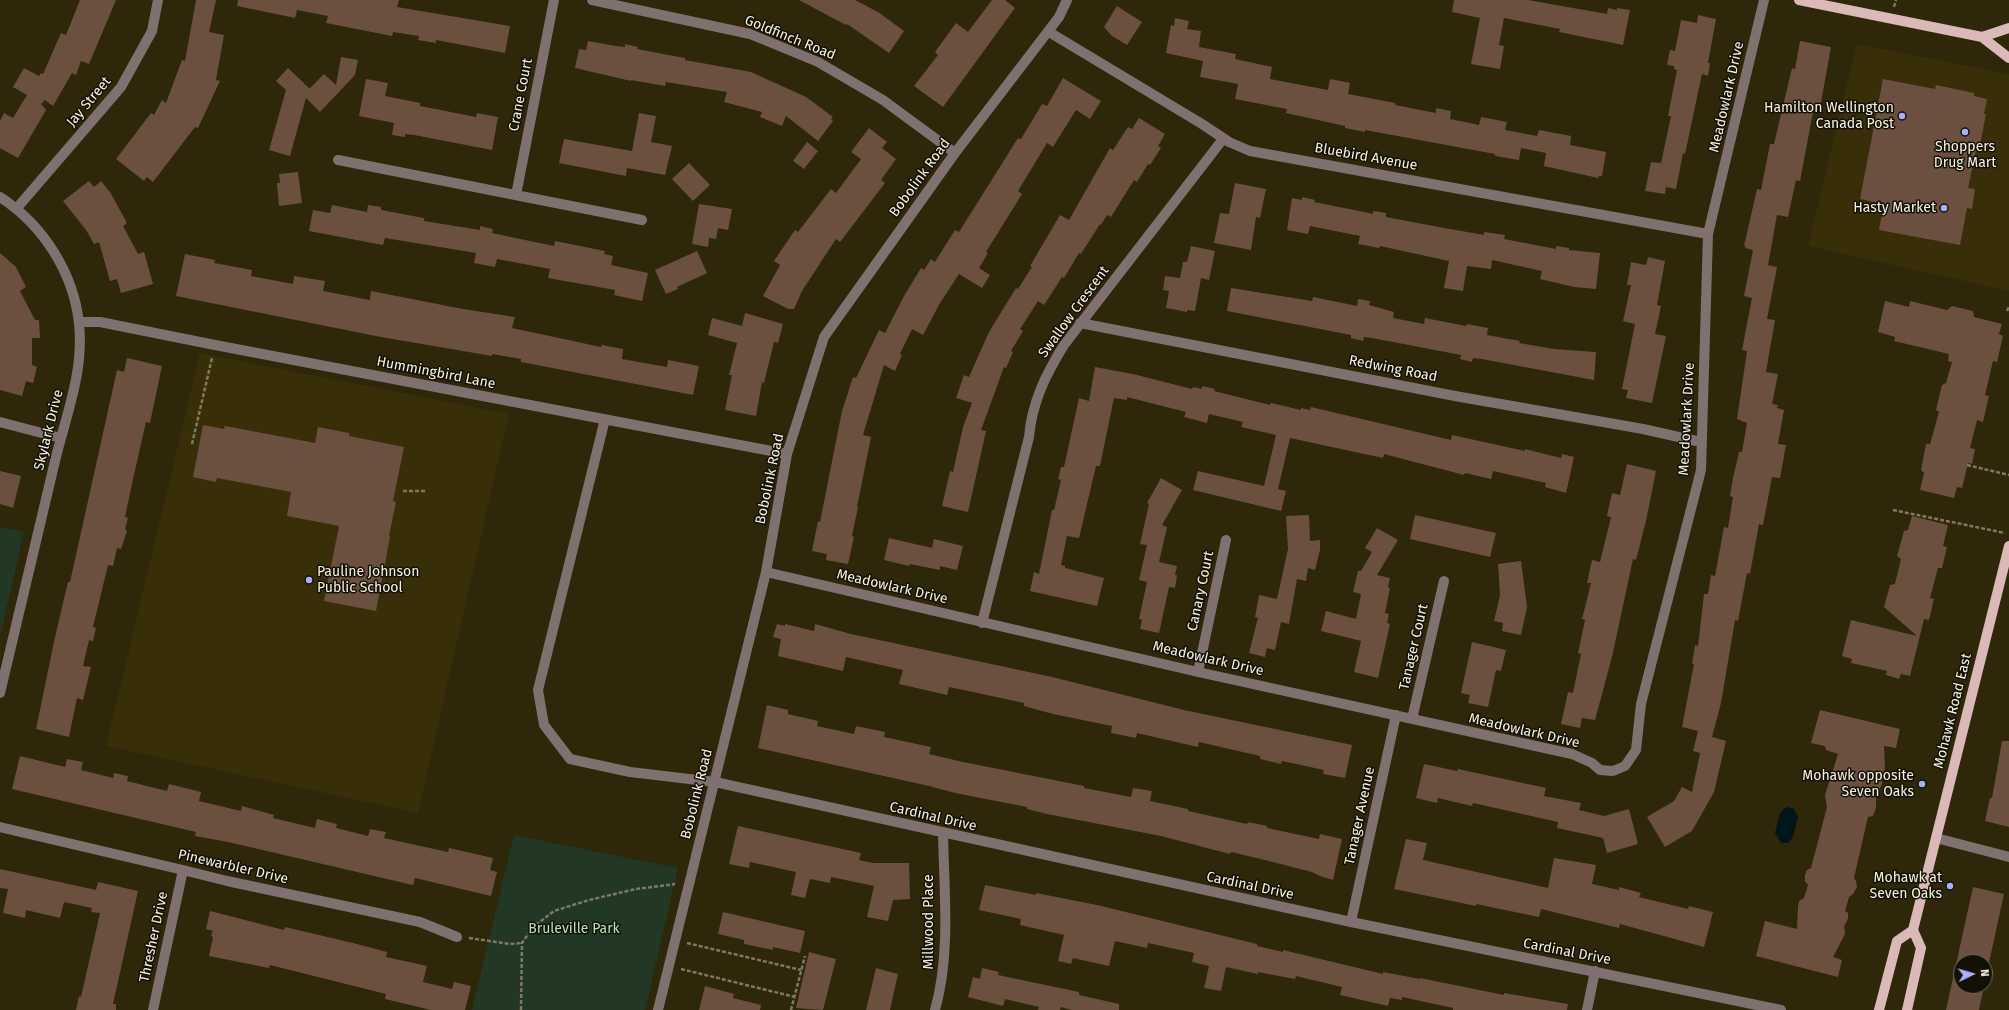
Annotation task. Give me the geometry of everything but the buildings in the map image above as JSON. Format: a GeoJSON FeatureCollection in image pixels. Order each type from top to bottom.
{"type":"FeatureCollection","features":[{"type":"Feature","properties":{"kind":"main road"},"geometry":{"type":"LineString","coordinates":[[1799,0],[1840,4],[1982,37],[2009,58]]}},
{"type":"Feature","properties":{"kind":"main road"},"geometry":{"type":"LineString","coordinates":[[1982,37],[2009,28]]}},
{"type":"Feature","properties":{"kind":"main road","name":"Mohawk Road East"},"geometry":{"type":"LineString","coordinates":[[1913,930],[2009,546]]}},
{"type":"Feature","properties":{"kind":"main road"},"geometry":{"type":"LineString","coordinates":[[1879,1010],[1897,941],[1913,930],[1921,948],[1907,1010]]}},
{"type":"Feature","properties":{"kind":"street","name":"Jay Street"},"geometry":{"type":"LineString","coordinates":[[17,208],[121,87],[152,31],[158,0]]}},
{"type":"Feature","properties":{"kind":"street","name":"Crane Court"},"geometry":{"type":"LineString","coordinates":[[516,195],[554,0]]}},
{"type":"Feature","properties":{"kind":"street","name":"Goldfinch Road"},"geometry":{"type":"LineString","coordinates":[[592,0],[750,34],[818,62],[883,100],[955,153]]}},
{"type":"Feature","properties":{"kind":"street","name":"Bobolink Road"},"geometry":{"type":"LineString","coordinates":[[658,1010],[766,572],[787,454],[824,337],[955,153],[1049,32],[1059,17],[1067,0]]}},
{"type":"Feature","properties":{"kind":"street","name":"Meadowlark Drive"},"geometry":{"type":"LineString","coordinates":[[766,572],[1198,672],[1572,754],[1592,763],[1600,770],[1608,772],[1613,772],[1625,766],[1636,750],[1640,704],[1701,470],[1708,234],[1764,0]]}},
{"type":"Feature","properties":{"kind":"street","name":"Bluebird Avenue"},"geometry":{"type":"LineString","coordinates":[[1049,32],[1202,124],[1223,139],[1250,151],[1265,155],[1272,154],[1708,234]]}},
{"type":"Feature","properties":{"kind":"street","name":"Swallow Crescent"},"geometry":{"type":"LineString","coordinates":[[982,623],[1038,394],[1046,373],[1080,324],[1223,139]]}},
{"type":"Feature","properties":{"kind":"street"},"geometry":{"type":"LineString","coordinates":[[338,160],[642,220]]}},
{"type":"Feature","properties":{"kind":"street","name":"Skylark Drive"},"geometry":{"type":"LineString","coordinates":[[0,197],[17,208],[52,250],[66,272],[79,322],[81,347],[78,374],[60,438],[0,693]]}},
{"type":"Feature","properties":{"kind":"street","name":"Hummingbird Lane"},"geometry":{"type":"LineString","coordinates":[[79,322],[100,322],[215,346],[787,454]]}},
{"type":"Feature","properties":{"kind":"street","name":"Redwing Road"},"geometry":{"type":"LineString","coordinates":[[1080,324],[1455,396],[1643,429],[1701,442]]}},
{"type":"Feature","properties":{"kind":"street","name":"Cardinal Drive"},"geometry":{"type":"LineString","coordinates":[[605,419],[538,690],[544,725],[570,758],[630,772],[715,782],[1351,922],[1781,1010]]}},
{"type":"Feature","properties":{"kind":"street"},"geometry":{"type":"LineString","coordinates":[[0,422],[60,438]]}},
{"type":"Feature","properties":{"kind":"street","name":"Canary Court"},"geometry":{"type":"LineString","coordinates":[[1198,672],[1226,540]]}},
{"type":"Feature","properties":{"kind":"street","name":"Tanager Court"},"geometry":{"type":"LineString","coordinates":[[1412,719],[1444,581]]}},
{"type":"Feature","properties":{"kind":"street","name":"Tanager Avenue"},"geometry":{"type":"LineString","coordinates":[[1351,922],[1396,715]]}},
{"type":"Feature","properties":{"kind":"street","name":"Pinewarbler Drive"},"geometry":{"type":"LineString","coordinates":[[0,827],[227,881],[420,922],[457,937]]}},
{"type":"Feature","properties":{"kind":"street","name":"Millwood Place"},"geometry":{"type":"LineString","coordinates":[[935,1010],[942,986],[945,958],[943,833]]}},
{"type":"Feature","properties":{"kind":"street"},"geometry":{"type":"LineString","coordinates":[[1936,838],[2009,856]]}},
{"type":"Feature","properties":{"kind":"street","name":"Thresher Drive"},"geometry":{"type":"LineString","coordinates":[[153,1010],[183,870]]}},
{"type":"Feature","properties":{"kind":"street"},"geometry":{"type":"LineString","coordinates":[[1587,1010],[1595,971]]}},
{"type":"Feature","properties":{"kind":"path"},"geometry":{"type":"LineString","coordinates":[[2007,311],[2009,307]]}},
{"type":"Feature","properties":{"kind":"path"},"geometry":{"type":"LineString","coordinates":[[192,444],[215,346]]}},
{"type":"Feature","properties":{"kind":"path"},"geometry":{"type":"LineString","coordinates":[[1967,464],[2009,475]]}},
{"type":"Feature","properties":{"kind":"path"},"geometry":{"type":"LineString","coordinates":[[403,491],[427,491]]}},
{"type":"Feature","properties":{"kind":"path"},"geometry":{"type":"LineString","coordinates":[[1893,510],[2009,534]]}},
{"type":"Feature","properties":{"kind":"path"},"geometry":{"type":"LineString","coordinates":[[521,1010],[522,942],[533,927],[554,911],[589,900],[636,889],[673,885],[691,878]]}},
{"type":"Feature","properties":{"kind":"path"},"geometry":{"type":"LineString","coordinates":[[457,937],[510,944],[522,942]]}},
{"type":"Feature","properties":{"kind":"path"},"geometry":{"type":"LineString","coordinates":[[675,940],[801,970]]}},
{"type":"Feature","properties":{"kind":"path"},"geometry":{"type":"LineString","coordinates":[[791,1010],[805,956]]}},
{"type":"Feature","properties":{"kind":"path"},"geometry":{"type":"LineString","coordinates":[[669,966],[795,997]]}},
{"type":"Feature","properties":{"kind":"shaded area"},"geometry":{"type":"Polygon","coordinates":[[[1857,44],[2009,74],[2009,291],[1808,246],[1857,44]]]}},
{"type":"Feature","properties":{"kind":"shaded area","name":"Pauline Johnson Public School"},"geometry":{"type":"Polygon","coordinates":[[[200,353],[509,414],[418,813],[106,746],[200,353]]]}},
{"type":"Feature","properties":{"kind":"shaded area"},"geometry":{"type":"Polygon","coordinates":[[[1787,807],[1794,809],[1798,817],[1793,837],[1788,843],[1781,843],[1775,833],[1780,813],[1787,807]]]}},
{"type":"Feature","properties":{"kind":"green space"},"geometry":{"type":"Polygon","coordinates":[[[0,527],[24,532],[0,637],[0,527]]]}},
{"type":"Feature","properties":{"kind":"green space","name":"Bruleville Park"},"geometry":{"type":"Polygon","coordinates":[[[514,835],[678,868],[645,1010],[472,1010],[514,835]]]}},
{"type":"Feature","properties":{"kind":"place","name":"Hamilton Wellington Canada Post"},"geometry":{"type":"Point","coordinates":[1902,116]}},
{"type":"Feature","properties":{"kind":"place","name":"Shoppers Drug Mart"},"geometry":{"type":"Point","coordinates":[1965,132]}},
{"type":"Feature","properties":{"kind":"place","name":"Hasty Market"},"geometry":{"type":"Point","coordinates":[1944,208]}},
{"type":"Feature","properties":{"kind":"place","name":"Pauline Johnson Public School"},"geometry":{"type":"Point","coordinates":[309,580]}},
{"type":"Feature","properties":{"kind":"place","name":"Mohawk opposite Seven Oaks"},"geometry":{"type":"Point","coordinates":[1922,784]}},
{"type":"Feature","properties":{"kind":"place","name":"Mohawk at Seven Oaks"},"geometry":{"type":"Point","coordinates":[1950,886]}}]}
